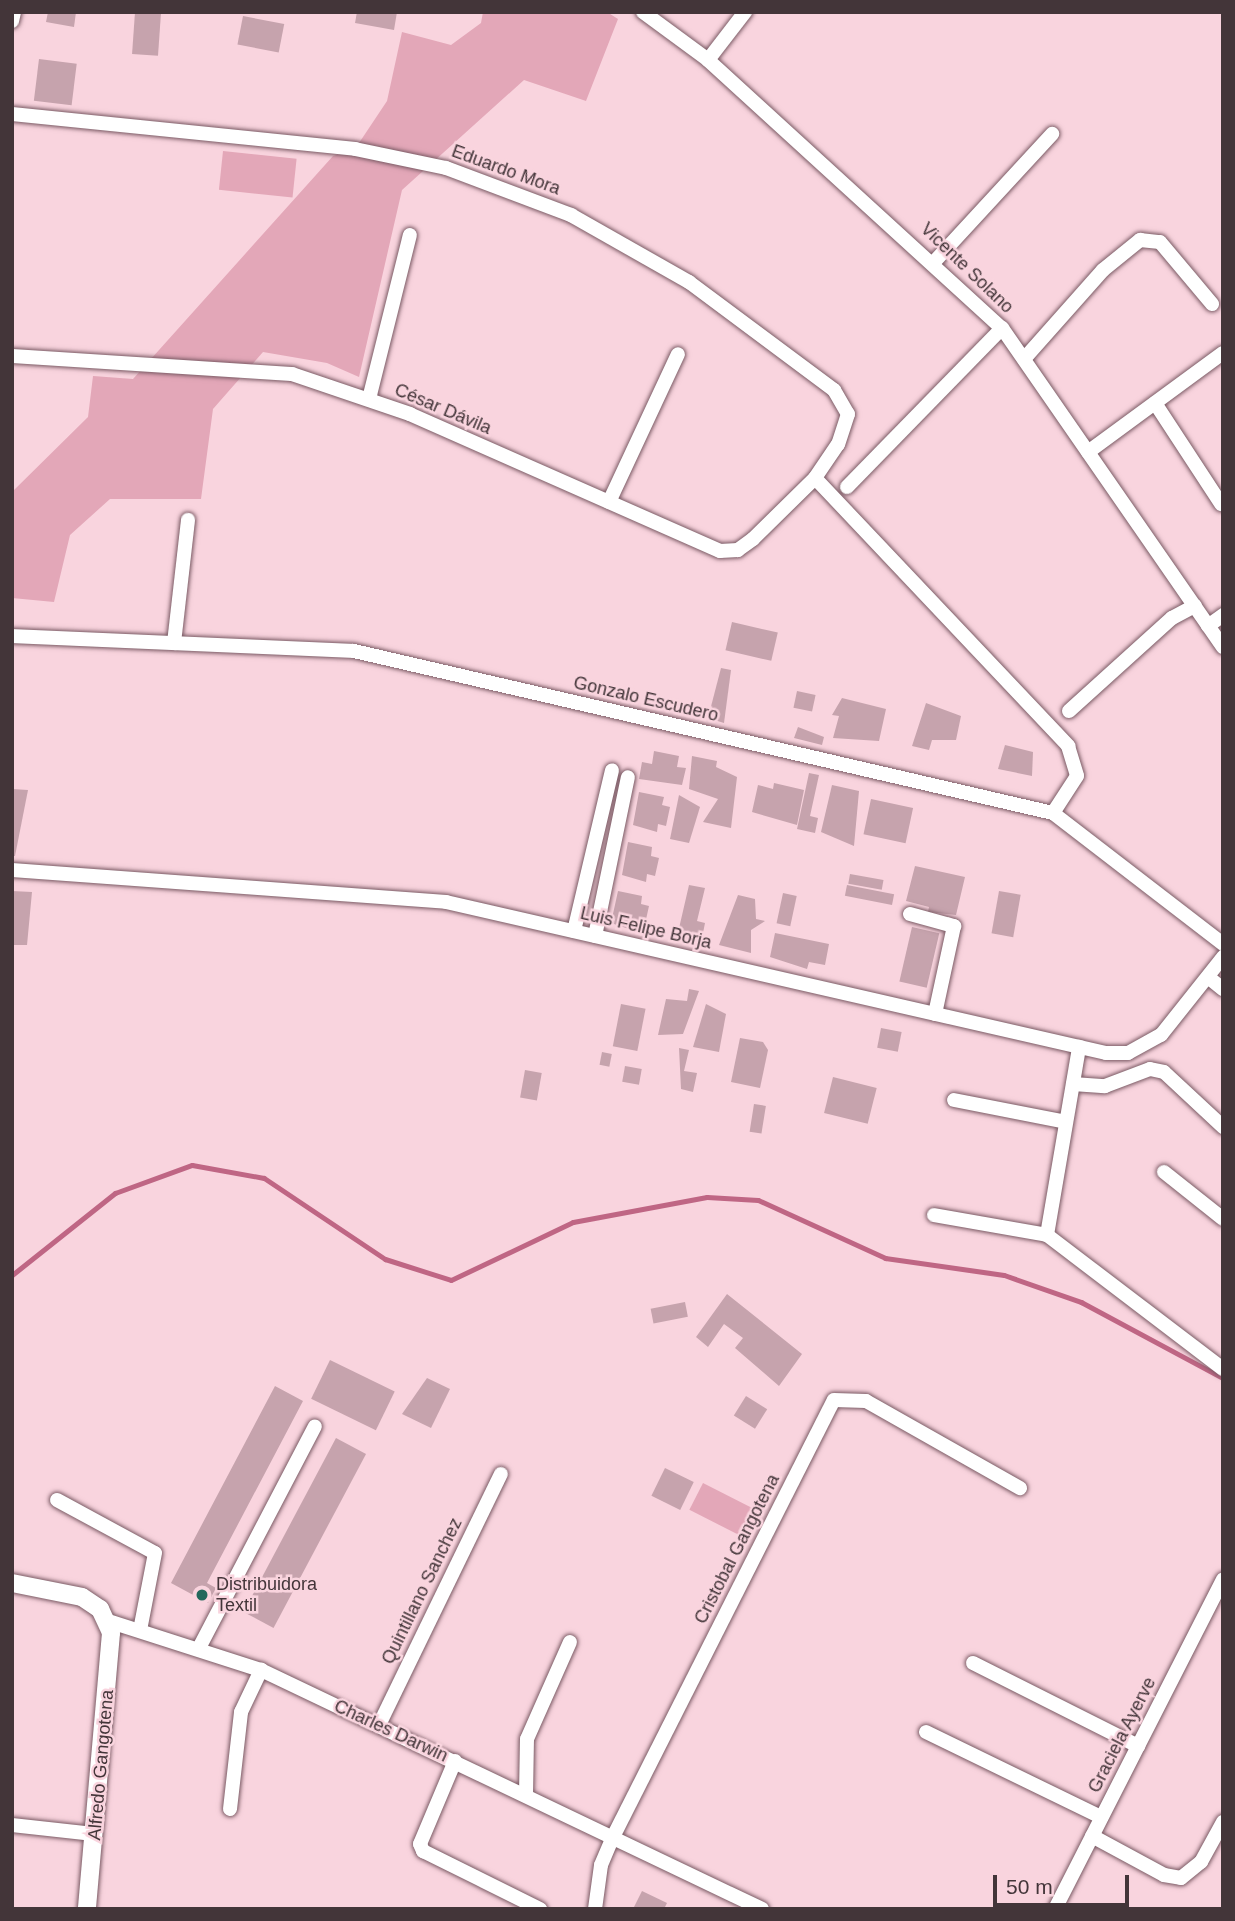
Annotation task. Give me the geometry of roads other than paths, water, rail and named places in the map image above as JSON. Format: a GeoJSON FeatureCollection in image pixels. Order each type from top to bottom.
{"type":"FeatureCollection","features":[{"type":"Feature","properties":{"kind":"street"},"geometry":{"type":"LineString","coordinates":[[12,21],[14,12]]}},
{"type":"Feature","properties":{"kind":"street","name":"Vicente Solano"},"geometry":{"type":"LineString","coordinates":[[643,12],[708,60],[935,261],[1002,327],[1223,647]]}},
{"type":"Feature","properties":{"kind":"street"},"geometry":{"type":"LineString","coordinates":[[708,60],[745,12]]}},
{"type":"Feature","properties":{"kind":"street","name":"Eduardo Mora"},"geometry":{"type":"LineString","coordinates":[[12,114],[355,149],[446,168],[571,215],[689,282],[841,397],[846,424],[815,478]]}},
{"type":"Feature","properties":{"kind":"street"},"geometry":{"type":"LineString","coordinates":[[935,261],[1052,134]]}},
{"type":"Feature","properties":{"kind":"street"},"geometry":{"type":"LineString","coordinates":[[369,399],[410,235]]}},
{"type":"Feature","properties":{"kind":"street"},"geometry":{"type":"LineString","coordinates":[[1024,359],[1103,270],[1140,240],[1160,242],[1212,304]]}},
{"type":"Feature","properties":{"kind":"street"},"geometry":{"type":"LineString","coordinates":[[847,487],[1002,327]]}},
{"type":"Feature","properties":{"kind":"street"},"geometry":{"type":"LineString","coordinates":[[1088,453],[1223,353]]}},
{"type":"Feature","properties":{"kind":"street"},"geometry":{"type":"LineString","coordinates":[[609,502],[678,354]]}},
{"type":"Feature","properties":{"kind":"street","name":"César Dávila"},"geometry":{"type":"LineString","coordinates":[[12,356],[292,374],[369,399],[720,551],[737,550],[815,478]]}},
{"type":"Feature","properties":{"kind":"street"},"geometry":{"type":"LineString","coordinates":[[1155,403],[1221,504]]}},
{"type":"Feature","properties":{"kind":"street"},"geometry":{"type":"LineString","coordinates":[[815,478],[1068,746],[1077,776],[1053,813]]}},
{"type":"Feature","properties":{"kind":"street"},"geometry":{"type":"LineString","coordinates":[[174,643],[188,520]]}},
{"type":"Feature","properties":{"kind":"street"},"geometry":{"type":"LineString","coordinates":[[1069,711],[1172,618],[1195,606]]}},
{"type":"Feature","properties":{"kind":"street"},"geometry":{"type":"LineString","coordinates":[[1208,626],[1223,615]]}},
{"type":"Feature","properties":{"kind":"street","name":"Gonzalo Escudero"},"geometry":{"type":"LineString","coordinates":[[12,636],[354,651],[1053,813],[1223,944]]}},
{"type":"Feature","properties":{"kind":"street"},"geometry":{"type":"LineString","coordinates":[[574,931],[612,770]]}},
{"type":"Feature","properties":{"kind":"street"},"geometry":{"type":"LineString","coordinates":[[595,936],[628,777]]}},
{"type":"Feature","properties":{"kind":"street","name":"Luis Felipe Borja"},"geometry":{"type":"LineString","coordinates":[[12,870],[446,902],[1106,1054],[1142,1048],[1182,1014],[1223,957]]}},
{"type":"Feature","properties":{"kind":"street"},"geometry":{"type":"LineString","coordinates":[[910,914],[954,926],[935,1014]]}},
{"type":"Feature","properties":{"kind":"street"},"geometry":{"type":"LineString","coordinates":[[1208,977],[1223,989]]}},
{"type":"Feature","properties":{"kind":"street"},"geometry":{"type":"LineString","coordinates":[[1047,1236],[1079,1047]]}},
{"type":"Feature","properties":{"kind":"street"},"geometry":{"type":"LineString","coordinates":[[1073,1084],[1105,1086],[1150,1069],[1164,1072],[1223,1127]]}},
{"type":"Feature","properties":{"kind":"street"},"geometry":{"type":"LineString","coordinates":[[954,1100],[1066,1122]]}},
{"type":"Feature","properties":{"kind":"street"},"geometry":{"type":"LineString","coordinates":[[1164,1172],[1223,1219]]}},
{"type":"Feature","properties":{"kind":"street"},"geometry":{"type":"LineString","coordinates":[[934,1215],[1047,1236],[1223,1369]]}},
{"type":"Feature","properties":{"kind":"street","name":"Cristobal Gangotena"},"geometry":{"type":"LineString","coordinates":[[595,1909],[601,1865],[614,1835],[834,1400],[866,1401],[1020,1488]]}},
{"type":"Feature","properties":{"kind":"street"},"geometry":{"type":"LineString","coordinates":[[199,1648],[316,1426]]}},
{"type":"Feature","properties":{"kind":"street","name":"Quintillano Sanchez"},"geometry":{"type":"LineString","coordinates":[[379,1725],[501,1474]]}},
{"type":"Feature","properties":{"kind":"street"},"geometry":{"type":"LineString","coordinates":[[57,1500],[155,1553],[140,1630]]}},
{"type":"Feature","properties":{"kind":"street","name":"Graciela Ayerve"},"geometry":{"type":"LineString","coordinates":[[1055,1909],[1223,1578]]}},
{"type":"Feature","properties":{"kind":"street","name":"Charles Darwin"},"geometry":{"type":"LineString","coordinates":[[12,1583],[82,1597],[108,1620],[261,1670],[614,1835],[762,1909]]}},
{"type":"Feature","properties":{"kind":"street","name":"Alfredo Gangotena"},"geometry":{"type":"LineString","coordinates":[[87,1909],[111,1652],[108,1620]]}},
{"type":"Feature","properties":{"kind":"street"},"geometry":{"type":"LineString","coordinates":[[526,1795],[527,1739],[570,1642]]}},
{"type":"Feature","properties":{"kind":"street"},"geometry":{"type":"LineString","coordinates":[[973,1663],[1138,1746]]}},
{"type":"Feature","properties":{"kind":"street"},"geometry":{"type":"LineString","coordinates":[[230,1809],[241,1712],[261,1670]]}},
{"type":"Feature","properties":{"kind":"street"},"geometry":{"type":"LineString","coordinates":[[926,1732],[1101,1817]]}},
{"type":"Feature","properties":{"kind":"street"},"geometry":{"type":"LineString","coordinates":[[455,1761],[420,1844],[424,1851],[540,1909]]}},
{"type":"Feature","properties":{"kind":"street"},"geometry":{"type":"LineString","coordinates":[[1092,1836],[1164,1875],[1181,1878],[1201,1862],[1223,1822]]}},
{"type":"Feature","properties":{"kind":"street"},"geometry":{"type":"LineString","coordinates":[[12,1825],[94,1835]]}},
{"type":"Feature","properties":{"kind":"waterway"},"geometry":{"type":"LineString","coordinates":[[12,1275],[115,1193],[192,1165],[264,1178],[385,1259],[451,1280],[573,1222],[707,1197],[758,1200],[885,1258],[1004,1275],[1081,1302],[1223,1378]]}},
{"type":"Feature","properties":{"kind":"place","name":"Distribuidora Textil"},"geometry":{"type":"Point","coordinates":[202,1595]}}]}
